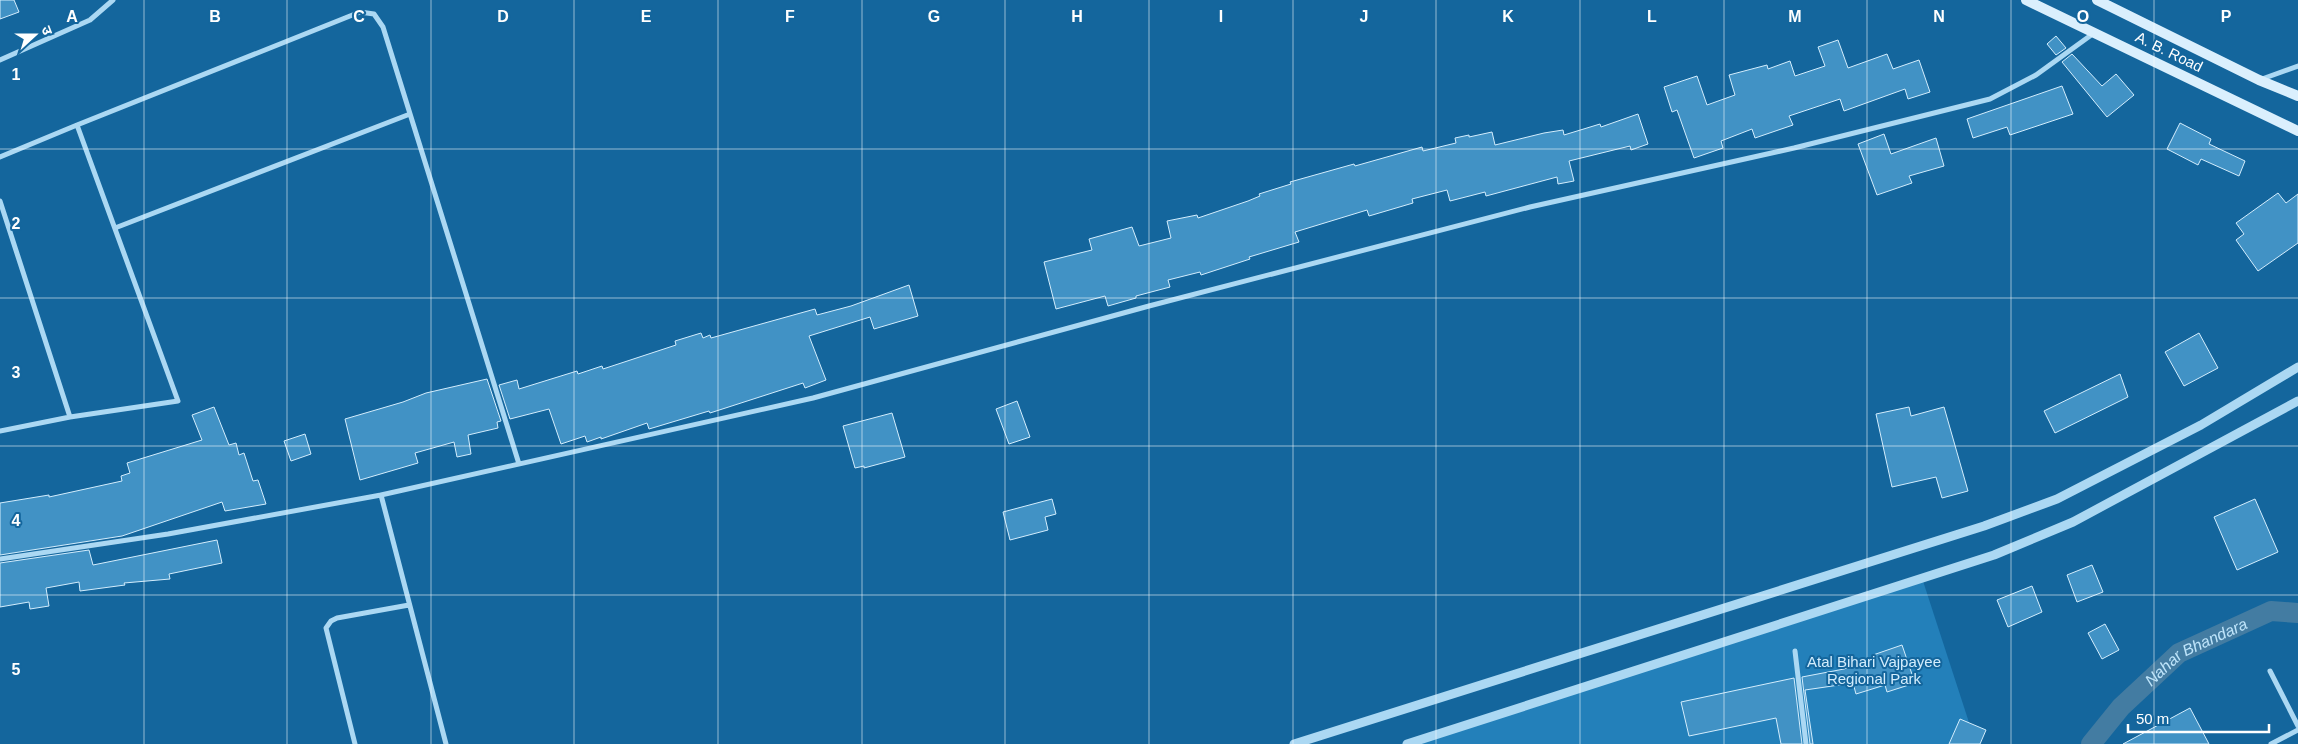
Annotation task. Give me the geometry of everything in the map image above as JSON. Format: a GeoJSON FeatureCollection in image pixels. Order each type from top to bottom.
{"type":"FeatureCollection","features":[{"type":"Feature","properties":{"kind":"main road","name":"A. B. Road"},"geometry":{"type":"LineString","coordinates":[[2026,0],[2298,131]]}},
{"type":"Feature","properties":{"kind":"main road","name":"A. B. Road"},"geometry":{"type":"LineString","coordinates":[[2097,0],[2259,80],[2298,96]]}},
{"type":"Feature","properties":{"kind":"street"},"geometry":{"type":"LineString","coordinates":[[0,60],[90,20],[113,0]]}},
{"type":"Feature","properties":{"kind":"street"},"geometry":{"type":"LineString","coordinates":[[0,157],[360,12],[374,14],[383,27],[519,464]]}},
{"type":"Feature","properties":{"kind":"street"},"geometry":{"type":"LineString","coordinates":[[0,559],[168,534],[381,495],[813,398],[1149,306],[1530,206],[1794,148],[1990,99],[2036,75],[2094,33]]}},
{"type":"Feature","properties":{"kind":"street"},"geometry":{"type":"LineString","coordinates":[[2259,80],[2298,66]]}},
{"type":"Feature","properties":{"kind":"street"},"geometry":{"type":"LineString","coordinates":[[115,228],[410,114]]}},
{"type":"Feature","properties":{"kind":"street"},"geometry":{"type":"LineString","coordinates":[[0,432],[70,417],[178,401],[77,125]]}},
{"type":"Feature","properties":{"kind":"street"},"geometry":{"type":"LineString","coordinates":[[0,201],[70,417]]}},
{"type":"Feature","properties":{"kind":"street"},"geometry":{"type":"LineString","coordinates":[[1294,744],[1974,529],[2057,499],[2201,425],[2298,367]]}},
{"type":"Feature","properties":{"kind":"street"},"geometry":{"type":"LineString","coordinates":[[1407,744],[1994,555],[2074,522],[2298,401]]}},
{"type":"Feature","properties":{"kind":"street"},"geometry":{"type":"LineString","coordinates":[[381,495],[446,744]]}},
{"type":"Feature","properties":{"kind":"street"},"geometry":{"type":"LineString","coordinates":[[355,744],[326,628],[331,621],[338,618],[410,605]]}},
{"type":"Feature","properties":{"kind":"street"},"geometry":{"type":"LineString","coordinates":[[1795,651],[1806,744]]}},
{"type":"Feature","properties":{"kind":"street"},"geometry":{"type":"LineString","coordinates":[[2270,671],[2298,726]]}},
{"type":"Feature","properties":{"kind":"street"},"geometry":{"type":"LineString","coordinates":[[2271,744],[2298,730]]}},
{"type":"Feature","properties":{"kind":"green space","name":"Atal Bihari Vajpayee Regional Park"},"geometry":{"type":"Polygon","coordinates":[[[1922,578],[1976,744],[1401,744],[1922,578]]]}},
{"type":"Feature","properties":{"kind":"building"},"geometry":{"type":"Polygon","coordinates":[[[0,0],[14,0],[19,12],[0,19],[0,0]]]}},
{"type":"Feature","properties":{"kind":"building"},"geometry":{"type":"Polygon","coordinates":[[[2056,36],[2066,48],[2056,55],[2047,44],[2056,36]]]}},
{"type":"Feature","properties":{"kind":"building"},"geometry":{"type":"Polygon","coordinates":[[[1838,40],[1848,68],[1887,54],[1893,69],[1919,60],[1930,92],[1908,99],[1905,89],[1844,111],[1840,99],[1789,116],[1793,125],[1755,138],[1752,129],[1721,141],[1723,148],[1694,158],[1677,110],[1672,112],[1664,87],[1697,76],[1707,105],[1735,95],[1729,75],[1767,65],[1768,69],[1790,61],[1795,76],[1825,66],[1818,47],[1838,40]]]}},
{"type":"Feature","properties":{"kind":"building"},"geometry":{"type":"Polygon","coordinates":[[[2072,54],[2102,86],[2116,74],[2134,95],[2107,117],[2062,62],[2072,54]]]}},
{"type":"Feature","properties":{"kind":"building"},"geometry":{"type":"Polygon","coordinates":[[[2062,86],[2073,114],[2010,135],[2007,127],[1973,138],[1967,119],[2062,86]]]}},
{"type":"Feature","properties":{"kind":"building"},"geometry":{"type":"Polygon","coordinates":[[[1638,114],[1648,144],[1631,150],[1630,146],[1569,161],[1574,181],[1558,184],[1557,177],[1486,196],[1485,192],[1450,201],[1447,190],[1412,199],[1413,203],[1369,216],[1367,210],[1295,232],[1299,242],[1249,257],[1250,259],[1201,275],[1200,272],[1168,280],[1170,287],[1136,296],[1136,298],[1108,306],[1105,296],[1056,309],[1044,262],[1092,250],[1089,239],[1132,227],[1139,246],[1171,238],[1167,221],[1197,215],[1198,218],[1248,201],[1260,196],[1259,194],[1291,184],[1290,182],[1354,164],[1355,166],[1422,147],[1423,151],[1456,143],[1455,138],[1469,135],[1469,137],[1492,132],[1495,145],[1544,133],[1563,130],[1564,135],[1600,124],[1601,127],[1638,114]]]}},
{"type":"Feature","properties":{"kind":"building"},"geometry":{"type":"Polygon","coordinates":[[[2180,123],[2211,139],[2209,144],[2245,161],[2239,176],[2201,159],[2198,165],[2167,149],[2180,123]]]}},
{"type":"Feature","properties":{"kind":"building"},"geometry":{"type":"Polygon","coordinates":[[[1884,134],[1891,154],[1936,138],[1944,166],[1909,176],[1912,183],[1877,195],[1858,144],[1884,134]]]}},
{"type":"Feature","properties":{"kind":"building"},"geometry":{"type":"Polygon","coordinates":[[[2278,193],[2286,203],[2298,194],[2298,243],[2258,271],[2236,240],[2244,234],[2236,223],[2278,193]]]}},
{"type":"Feature","properties":{"kind":"building"},"geometry":{"type":"Polygon","coordinates":[[[909,285],[918,316],[874,329],[870,317],[809,336],[826,380],[805,388],[803,383],[710,413],[709,411],[649,429],[647,423],[601,439],[601,437],[587,442],[585,436],[561,444],[549,409],[510,419],[499,385],[517,380],[519,389],[577,371],[578,374],[602,366],[603,369],[676,345],[675,341],[701,333],[703,338],[710,335],[711,338],[815,309],[817,315],[851,306],[909,285]]]}},
{"type":"Feature","properties":{"kind":"building"},"geometry":{"type":"Polygon","coordinates":[[[2199,333],[2218,368],[2184,386],[2165,352],[2199,333]]]}},
{"type":"Feature","properties":{"kind":"building"},"geometry":{"type":"Polygon","coordinates":[[[2120,374],[2128,397],[2055,433],[2044,411],[2120,374]]]}},
{"type":"Feature","properties":{"kind":"building"},"geometry":{"type":"Polygon","coordinates":[[[487,379],[501,421],[497,422],[498,428],[468,435],[471,454],[457,457],[454,442],[415,453],[418,463],[360,480],[345,419],[403,402],[426,393],[487,379]]]}},
{"type":"Feature","properties":{"kind":"building"},"geometry":{"type":"Polygon","coordinates":[[[1017,401],[1030,437],[1009,444],[996,409],[1017,401]]]}},
{"type":"Feature","properties":{"kind":"building"},"geometry":{"type":"Polygon","coordinates":[[[214,407],[229,445],[236,443],[239,455],[244,453],[253,481],[258,480],[266,504],[225,511],[222,502],[122,536],[0,555],[0,503],[49,495],[49,497],[122,481],[121,476],[130,473],[127,463],[202,440],[192,415],[214,407]]]}},
{"type":"Feature","properties":{"kind":"building"},"geometry":{"type":"Polygon","coordinates":[[[1909,407],[1911,416],[1944,407],[1968,491],[1942,498],[1936,477],[1892,487],[1876,414],[1909,407]]]}},
{"type":"Feature","properties":{"kind":"building"},"geometry":{"type":"Polygon","coordinates":[[[892,413],[905,457],[864,468],[864,466],[855,468],[843,426],[892,413]]]}},
{"type":"Feature","properties":{"kind":"building"},"geometry":{"type":"Polygon","coordinates":[[[305,434],[311,454],[291,461],[284,441],[305,434]]]}},
{"type":"Feature","properties":{"kind":"building"},"geometry":{"type":"Polygon","coordinates":[[[1052,499],[1056,514],[1045,517],[1048,530],[1010,540],[1003,512],[1052,499]]]}},
{"type":"Feature","properties":{"kind":"building"},"geometry":{"type":"Polygon","coordinates":[[[2255,499],[2278,552],[2237,570],[2214,517],[2255,499]]]}},
{"type":"Feature","properties":{"kind":"building"},"geometry":{"type":"Polygon","coordinates":[[[217,540],[222,563],[169,574],[170,579],[124,583],[125,585],[80,591],[79,582],[46,588],[49,606],[30,609],[29,602],[0,607],[0,563],[89,550],[93,565],[217,540]]]}},
{"type":"Feature","properties":{"kind":"building"},"geometry":{"type":"Polygon","coordinates":[[[2092,565],[2103,592],[2077,602],[2067,575],[2092,565]]]}},
{"type":"Feature","properties":{"kind":"building"},"geometry":{"type":"Polygon","coordinates":[[[2032,586],[2042,612],[2008,627],[1997,600],[2032,586]]]}},
{"type":"Feature","properties":{"kind":"building"},"geometry":{"type":"Polygon","coordinates":[[[2105,624],[2119,650],[2102,659],[2088,633],[2105,624]]]}},
{"type":"Feature","properties":{"kind":"building"},"geometry":{"type":"Polygon","coordinates":[[[1902,645],[1915,683],[1887,692],[1885,685],[1856,694],[1853,683],[1805,690],[1813,744],[1810,744],[1802,677],[1844,669],[1874,659],[1873,655],[1902,645]]]}},
{"type":"Feature","properties":{"kind":"building"},"geometry":{"type":"Polygon","coordinates":[[[1794,678],[1802,744],[1781,744],[1776,718],[1689,736],[1681,702],[1794,678]]]}},
{"type":"Feature","properties":{"kind":"building"},"geometry":{"type":"Polygon","coordinates":[[[2190,708],[2209,744],[2123,744],[2190,708]]]}},
{"type":"Feature","properties":{"kind":"building"},"geometry":{"type":"Polygon","coordinates":[[[1960,719],[1986,730],[1980,744],[1949,744],[1960,719]]]}},
{"type":"Feature","properties":{"kind":"waterway","name":"Nahar Bhandara"},"geometry":{"type":"LineString","coordinates":[[2091,744],[2121,707],[2179,653],[2271,611],[2298,613]]}}]}
